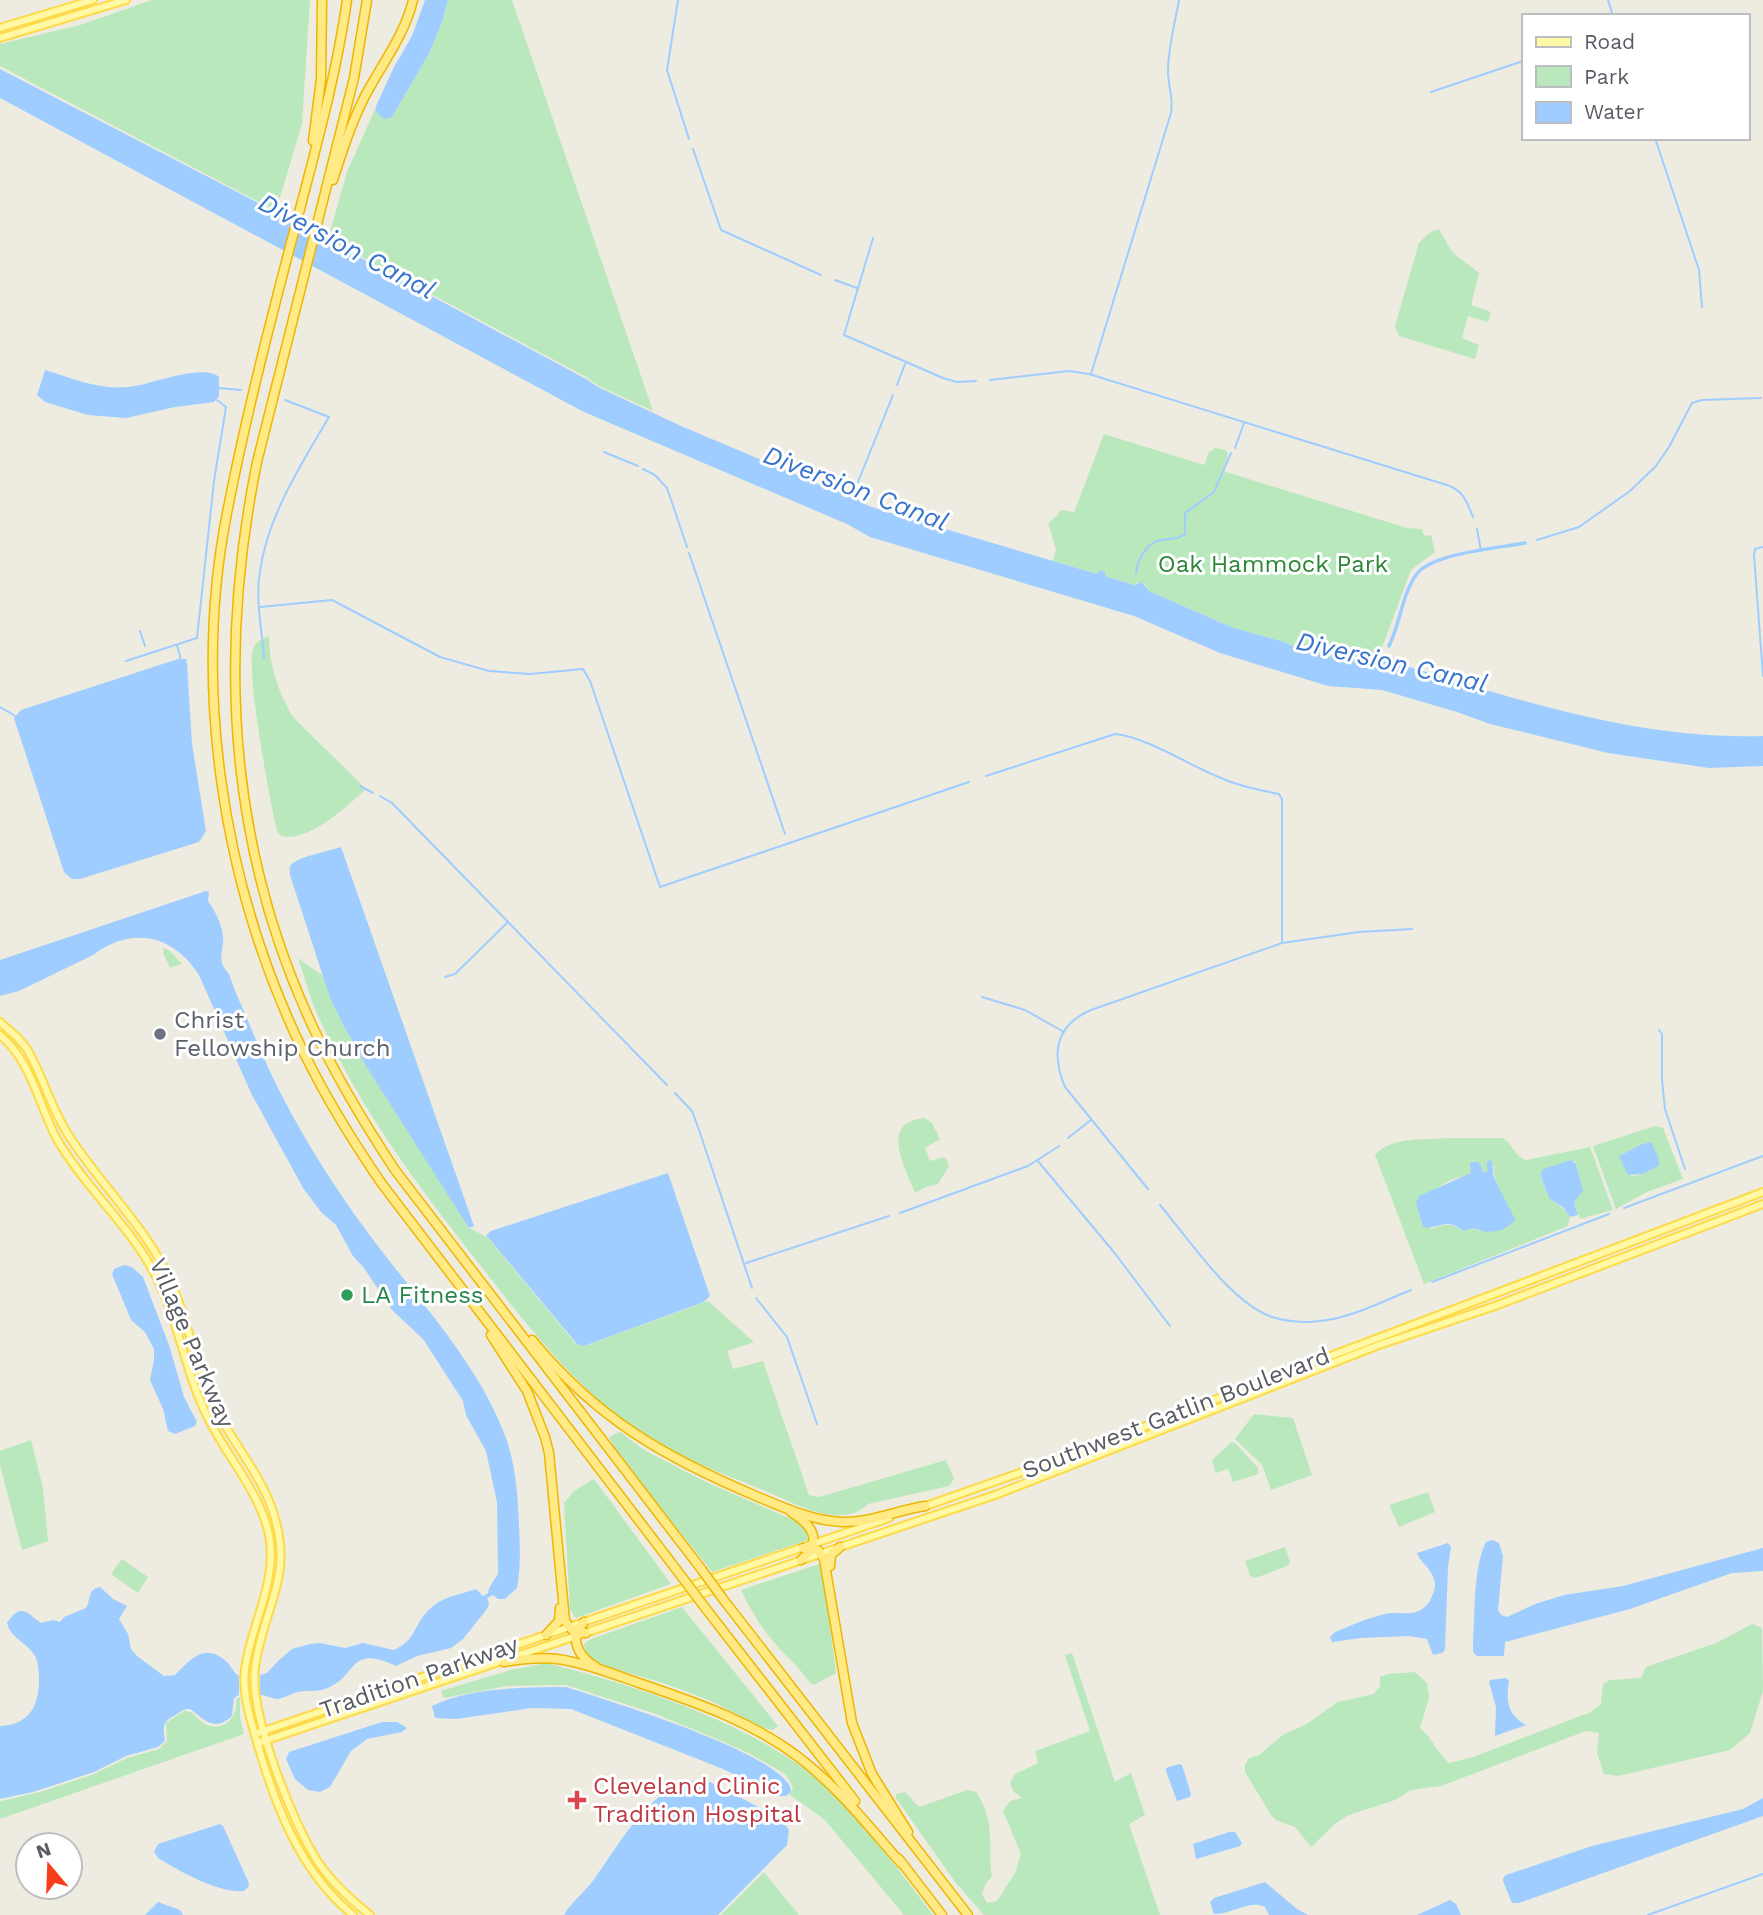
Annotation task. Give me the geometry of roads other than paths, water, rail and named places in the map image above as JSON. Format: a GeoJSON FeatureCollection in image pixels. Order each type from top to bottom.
{"type":"FeatureCollection","features":[{"type":"Feature","properties":{"kind":"highway"},"geometry":{"type":"LineString","coordinates":[[311,168],[321,79],[322,0]]}},
{"type":"Feature","properties":{"kind":"highway"},"geometry":{"type":"LineString","coordinates":[[347,0],[334,76],[239,456],[220,555],[214,674],[216,721],[229,825],[257,936],[275,988],[317,1080],[348,1134],[382,1184],[942,1915]]}},
{"type":"Feature","properties":{"kind":"highway"},"geometry":{"type":"LineString","coordinates":[[367,0],[354,78],[257,462],[240,558],[234,662],[236,716],[248,820],[274,926],[306,1011],[335,1072],[395,1170],[968,1915]]}},
{"type":"Feature","properties":{"kind":"highway"},"geometry":{"type":"LineString","coordinates":[[322,205],[363,100],[398,40],[413,0]]}},
{"type":"Feature","properties":{"kind":"highway"},"geometry":{"type":"LineString","coordinates":[[499,1305],[568,1381],[628,1431],[674,1459],[782,1507],[829,1521],[862,1520],[925,1506]]}},
{"type":"Feature","properties":{"kind":"highway"},"geometry":{"type":"LineString","coordinates":[[478,1310],[488,1331],[527,1391],[545,1437],[549,1453],[561,1595],[568,1627],[579,1634]]}},
{"type":"Feature","properties":{"kind":"highway"},"geometry":{"type":"LineString","coordinates":[[782,1507],[805,1522],[811,1530],[816,1549],[829,1576]]}},
{"type":"Feature","properties":{"kind":"highway"},"geometry":{"type":"LineString","coordinates":[[840,1547],[830,1559],[829,1576],[842,1674],[852,1723],[873,1774],[918,1851]]}},
{"type":"Feature","properties":{"kind":"highway"},"geometry":{"type":"LineString","coordinates":[[803,1548],[816,1549]]}},
{"type":"Feature","properties":{"kind":"highway"},"geometry":{"type":"LineString","coordinates":[[801,1560],[816,1549]]}},
{"type":"Feature","properties":{"kind":"highway"},"geometry":{"type":"LineString","coordinates":[[546,1635],[559,1621],[561,1595]]}},
{"type":"Feature","properties":{"kind":"highway"},"geometry":{"type":"LineString","coordinates":[[584,1622],[579,1634],[578,1648],[585,1660],[601,1670]]}},
{"type":"Feature","properties":{"kind":"highway"},"geometry":{"type":"LineString","coordinates":[[505,1662],[560,1660],[601,1670],[719,1711],[789,1750],[848,1801],[901,1863]]}},
{"type":"Feature","properties":{"kind":"main road"},"geometry":{"type":"LineString","coordinates":[[0,29],[93,0]]}},
{"type":"Feature","properties":{"kind":"main road"},"geometry":{"type":"LineString","coordinates":[[0,38],[126,0]]}},
{"type":"Feature","properties":{"kind":"main road","name":"Village Parkway"},"geometry":{"type":"LineString","coordinates":[[0,1022],[19,1038],[27,1049],[71,1139],[164,1268],[213,1404],[268,1499],[279,1535],[280,1570],[254,1674],[254,1696],[292,1812],[311,1851],[340,1890],[369,1915]]}},
{"type":"Feature","properties":{"kind":"main road","name":"Village Parkway"},"geometry":{"type":"LineString","coordinates":[[0,1035],[22,1061],[61,1146],[152,1268],[207,1416],[262,1515],[271,1551],[268,1585],[247,1659],[245,1696],[274,1794],[295,1843],[325,1888],[353,1915]]}},
{"type":"Feature","properties":{"kind":"main road"},"geometry":{"type":"LineString","coordinates":[[94,1190],[105,1191],[120,1210],[125,1212]]}},
{"type":"Feature","properties":{"kind":"main road","name":"Southwest Gatlin Boulevard"},"geometry":{"type":"LineString","coordinates":[[816,1549],[1763,1192]]}},
{"type":"Feature","properties":{"kind":"main road","name":"Southwest Gatlin Boulevard"},"geometry":{"type":"LineString","coordinates":[[816,1549],[840,1547],[1001,1493],[1379,1345],[1495,1306],[1763,1204]]}},
{"type":"Feature","properties":{"kind":"main road"},"geometry":{"type":"LineString","coordinates":[[180,1343],[195,1352]]}},
{"type":"Feature","properties":{"kind":"main road"},"geometry":{"type":"LineString","coordinates":[[236,1467],[254,1475]]}},
{"type":"Feature","properties":{"kind":"main road"},"geometry":{"type":"LineString","coordinates":[[244,1479],[253,1480],[268,1499]]}},
{"type":"Feature","properties":{"kind":"main road"},"geometry":{"type":"LineString","coordinates":[[584,1622],[803,1548]]}},
{"type":"Feature","properties":{"kind":"main road"},"geometry":{"type":"LineString","coordinates":[[579,1634],[801,1560]]}},
{"type":"Feature","properties":{"kind":"main road","name":"Tradition Parkway"},"geometry":{"type":"LineString","coordinates":[[255,1734],[584,1622]]}},
{"type":"Feature","properties":{"kind":"main road","name":"Tradition Parkway"},"geometry":{"type":"LineString","coordinates":[[258,1743],[505,1662],[579,1634]]}},
{"type":"Feature","properties":{"kind":"water"},"geometry":{"type":"Polygon","coordinates":[[[425,0],[448,0],[443,19],[430,52],[392,117],[384,119],[376,112],[376,106],[412,36],[425,0]]]}},
{"type":"Feature","properties":{"kind":"water","name":"Diversion Canal"},"geometry":{"type":"Polygon","coordinates":[[[0,69],[268,208],[598,387],[681,426],[837,492],[850,492],[870,506],[1097,574],[1100,570],[1105,572],[1105,576],[1134,585],[1142,582],[1149,591],[1231,627],[1303,650],[1331,657],[1391,662],[1398,658],[1401,664],[1406,666],[1538,705],[1626,725],[1717,736],[1763,736],[1763,766],[1709,768],[1608,753],[1490,724],[1382,690],[1328,686],[1220,653],[1134,616],[870,537],[847,524],[584,412],[0,98],[0,69]]]}},
{"type":"Feature","properties":{"kind":"water"},"geometry":{"type":"Polygon","coordinates":[[[45,370],[92,384],[115,387],[140,385],[193,373],[212,373],[219,377],[219,396],[214,402],[126,418],[88,415],[45,402],[37,395],[45,370]]]}},
{"type":"Feature","properties":{"kind":"water"},"geometry":{"type":"Polygon","coordinates":[[[178,659],[186,659],[187,664],[192,744],[206,831],[199,842],[80,879],[72,879],[64,872],[14,718],[21,710],[178,659]]]}},
{"type":"Feature","properties":{"kind":"water"},"geometry":{"type":"Polygon","coordinates":[[[341,847],[474,1226],[469,1228],[366,1066],[330,998],[290,875],[290,866],[303,858],[341,847]]]}},
{"type":"Feature","properties":{"kind":"water"},"geometry":{"type":"Polygon","coordinates":[[[209,892],[208,901],[222,932],[222,963],[287,1105],[347,1203],[443,1329],[480,1383],[507,1441],[517,1494],[520,1557],[517,1588],[505,1599],[498,1599],[493,1595],[487,1598],[487,1609],[463,1639],[451,1648],[417,1656],[396,1666],[369,1658],[361,1660],[336,1684],[279,1699],[260,1695],[260,1675],[267,1673],[292,1649],[320,1643],[345,1648],[363,1643],[394,1650],[407,1641],[425,1613],[435,1604],[476,1589],[483,1596],[488,1593],[498,1574],[497,1502],[486,1451],[466,1415],[463,1401],[423,1339],[392,1310],[353,1256],[336,1225],[321,1212],[303,1188],[251,1093],[199,975],[189,961],[164,943],[136,938],[122,940],[19,991],[0,996],[0,960],[209,892]]]}},
{"type":"Feature","properties":{"kind":"water"},"geometry":{"type":"Polygon","coordinates":[[[1651,1142],[1659,1159],[1659,1166],[1642,1174],[1628,1175],[1619,1157],[1651,1142]]]}},
{"type":"Feature","properties":{"kind":"water"},"geometry":{"type":"Polygon","coordinates":[[[1491,1160],[1494,1177],[1515,1219],[1512,1223],[1490,1232],[1474,1228],[1463,1231],[1449,1224],[1423,1227],[1416,1202],[1419,1196],[1471,1173],[1470,1162],[1478,1162],[1482,1172],[1488,1171],[1486,1162],[1491,1160]]]}},
{"type":"Feature","properties":{"kind":"water"},"geometry":{"type":"Polygon","coordinates":[[[1571,1160],[1576,1164],[1583,1191],[1574,1202],[1578,1215],[1570,1217],[1564,1208],[1549,1198],[1540,1174],[1543,1169],[1571,1160]]]}},
{"type":"Feature","properties":{"kind":"water"},"geometry":{"type":"Polygon","coordinates":[[[668,1173],[710,1296],[704,1302],[584,1346],[577,1344],[486,1235],[491,1231],[668,1173]]]}},
{"type":"Feature","properties":{"kind":"water"},"geometry":{"type":"Polygon","coordinates":[[[124,1265],[132,1267],[143,1277],[170,1348],[184,1397],[197,1422],[195,1426],[175,1434],[168,1431],[163,1409],[150,1380],[154,1349],[145,1332],[131,1320],[112,1274],[114,1269],[124,1265]]]}},
{"type":"Feature","properties":{"kind":"water"},"geometry":{"type":"Polygon","coordinates":[[[1492,1540],[1499,1543],[1503,1556],[1498,1610],[1501,1615],[1507,1617],[1564,1595],[1623,1586],[1763,1548],[1763,1571],[1732,1573],[1630,1609],[1505,1642],[1504,1656],[1477,1656],[1473,1652],[1477,1578],[1486,1542],[1492,1540]]]}},
{"type":"Feature","properties":{"kind":"water"},"geometry":{"type":"Polygon","coordinates":[[[1448,1543],[1451,1547],[1445,1650],[1442,1653],[1433,1655],[1427,1639],[1409,1636],[1332,1642],[1330,1637],[1335,1632],[1363,1621],[1388,1613],[1413,1613],[1425,1607],[1435,1585],[1430,1570],[1417,1553],[1448,1543]]]}},
{"type":"Feature","properties":{"kind":"water"},"geometry":{"type":"Polygon","coordinates":[[[100,1587],[113,1599],[127,1606],[119,1619],[128,1634],[131,1649],[164,1676],[175,1675],[193,1658],[205,1653],[212,1653],[228,1663],[239,1676],[239,1695],[234,1698],[232,1716],[226,1721],[214,1724],[190,1709],[183,1710],[165,1723],[165,1741],[158,1747],[126,1756],[94,1772],[33,1792],[0,1799],[0,1726],[17,1723],[29,1714],[36,1701],[39,1683],[35,1656],[12,1633],[7,1623],[20,1611],[28,1613],[41,1623],[53,1620],[60,1622],[64,1617],[86,1608],[91,1592],[100,1587]]]}},
{"type":"Feature","properties":{"kind":"water"},"geometry":{"type":"Polygon","coordinates":[[[1506,1678],[1509,1681],[1511,1712],[1526,1725],[1495,1736],[1496,1707],[1489,1682],[1506,1678]]]}},
{"type":"Feature","properties":{"kind":"water"},"geometry":{"type":"Polygon","coordinates":[[[566,1687],[692,1730],[729,1746],[761,1762],[783,1778],[791,1792],[786,1796],[779,1796],[723,1769],[571,1709],[532,1708],[456,1719],[435,1718],[432,1706],[479,1692],[566,1687]]]}},
{"type":"Feature","properties":{"kind":"water"},"geometry":{"type":"Polygon","coordinates":[[[382,1722],[397,1722],[407,1728],[402,1732],[367,1739],[351,1751],[330,1787],[320,1792],[308,1790],[295,1779],[286,1759],[289,1752],[382,1722]]]}},
{"type":"Feature","properties":{"kind":"water"},"geometry":{"type":"Polygon","coordinates":[[[1182,1765],[1191,1794],[1190,1797],[1177,1801],[1166,1768],[1182,1765]]]}},
{"type":"Feature","properties":{"kind":"water"},"geometry":{"type":"Polygon","coordinates":[[[700,1780],[710,1782],[780,1818],[789,1830],[787,1845],[718,1915],[564,1915],[652,1803],[683,1783],[700,1780]]]}},
{"type":"Feature","properties":{"kind":"water"},"geometry":{"type":"Polygon","coordinates":[[[1763,1798],[1763,1816],[1519,1903],[1512,1903],[1503,1881],[1506,1875],[1592,1846],[1743,1809],[1763,1798]]]}},
{"type":"Feature","properties":{"kind":"water"},"geometry":{"type":"Polygon","coordinates":[[[220,1824],[248,1881],[249,1886],[244,1891],[223,1889],[200,1881],[158,1858],[154,1852],[158,1844],[220,1824]]]}},
{"type":"Feature","properties":{"kind":"water"},"geometry":{"type":"Polygon","coordinates":[[[1235,1832],[1242,1843],[1240,1846],[1196,1859],[1193,1844],[1235,1832]]]}},
{"type":"Feature","properties":{"kind":"water"},"geometry":{"type":"Polygon","coordinates":[[[1265,1882],[1308,1915],[1269,1915],[1265,1907],[1259,1905],[1214,1914],[1210,1902],[1214,1898],[1265,1882]]]}},
{"type":"Feature","properties":{"kind":"water"},"geometry":{"type":"Polygon","coordinates":[[[1450,1900],[1456,1904],[1461,1915],[1417,1915],[1450,1900]]]}},
{"type":"Feature","properties":{"kind":"water"},"geometry":{"type":"Polygon","coordinates":[[[158,1902],[180,1910],[183,1915],[145,1915],[158,1902]]]}},
{"type":"Feature","properties":{"kind":"waterway"},"geometry":{"type":"LineString","coordinates":[[678,0],[667,70],[689,139]]}},
{"type":"Feature","properties":{"kind":"waterway"},"geometry":{"type":"LineString","coordinates":[[1091,374],[1171,113],[1169,59],[1179,0]]}},
{"type":"Feature","properties":{"kind":"waterway"},"geometry":{"type":"LineString","coordinates":[[1608,0],[1612,14]]}},
{"type":"Feature","properties":{"kind":"waterway"},"geometry":{"type":"LineString","coordinates":[[1431,92],[1522,61]]}},
{"type":"Feature","properties":{"kind":"waterway"},"geometry":{"type":"LineString","coordinates":[[1656,140],[1699,270],[1702,307]]}},
{"type":"Feature","properties":{"kind":"waterway"},"geometry":{"type":"LineString","coordinates":[[693,149],[721,230],[821,275]]}},
{"type":"Feature","properties":{"kind":"waterway"},"geometry":{"type":"LineString","coordinates":[[873,238],[844,335],[943,378],[957,382],[976,381]]}},
{"type":"Feature","properties":{"kind":"waterway"},"geometry":{"type":"LineString","coordinates":[[835,280],[857,288]]}},
{"type":"Feature","properties":{"kind":"waterway"},"geometry":{"type":"LineString","coordinates":[[897,385],[905,364]]}},
{"type":"Feature","properties":{"kind":"waterway"},"geometry":{"type":"LineString","coordinates":[[990,380],[1069,371],[1089,374],[1450,486],[1462,495],[1473,517]]}},
{"type":"Feature","properties":{"kind":"waterway"},"geometry":{"type":"LineString","coordinates":[[218,388],[241,390]]}},
{"type":"Feature","properties":{"kind":"waterway","name":"Diversion Canal"},"geometry":{"type":"LineString","coordinates":[[858,482],[893,395]]}},
{"type":"Feature","properties":{"kind":"waterway"},"geometry":{"type":"LineString","coordinates":[[1537,540],[1579,527],[1630,491],[1656,466],[1692,403],[1702,400],[1761,398]]}},
{"type":"Feature","properties":{"kind":"waterway"},"geometry":{"type":"LineString","coordinates":[[126,661],[197,638],[214,481],[226,407],[217,400]]}},
{"type":"Feature","properties":{"kind":"waterway"},"geometry":{"type":"LineString","coordinates":[[264,658],[258,592],[264,550],[287,491],[329,417],[285,400]]}},
{"type":"Feature","properties":{"kind":"waterway"},"geometry":{"type":"LineString","coordinates":[[1235,448],[1244,423]]}},
{"type":"Feature","properties":{"kind":"waterway"},"geometry":{"type":"LineString","coordinates":[[604,452],[638,466]]}},
{"type":"Feature","properties":{"kind":"waterway"},"geometry":{"type":"LineString","coordinates":[[1136,573],[1140,559],[1149,546],[1157,541],[1175,539],[1185,534],[1185,513],[1214,492],[1231,453]]}},
{"type":"Feature","properties":{"kind":"waterway"},"geometry":{"type":"LineString","coordinates":[[643,469],[655,475],[667,488],[687,547]]}},
{"type":"Feature","properties":{"kind":"waterway"},"geometry":{"type":"LineString","coordinates":[[1477,529],[1481,551]]}},
{"type":"Feature","properties":{"kind":"waterway","name":"Diversion Canal"},"geometry":{"type":"LineString","coordinates":[[1389,646],[1407,591],[1416,575],[1424,568],[1450,557],[1525,543]]}},
{"type":"Feature","properties":{"kind":"waterway"},"geometry":{"type":"LineString","coordinates":[[1763,547],[1755,549],[1754,555],[1763,676]]}},
{"type":"Feature","properties":{"kind":"waterway"},"geometry":{"type":"LineString","coordinates":[[689,553],[785,834]]}},
{"type":"Feature","properties":{"kind":"waterway"},"geometry":{"type":"LineString","coordinates":[[260,607],[332,600],[440,657],[489,671],[530,674],[583,669],[590,681],[660,887],[969,782]]}},
{"type":"Feature","properties":{"kind":"waterway"},"geometry":{"type":"LineString","coordinates":[[140,631],[145,646]]}},
{"type":"Feature","properties":{"kind":"waterway"},"geometry":{"type":"LineString","coordinates":[[177,645],[181,660]]}},
{"type":"Feature","properties":{"kind":"waterway"},"geometry":{"type":"LineString","coordinates":[[0,707],[17,717]]}},
{"type":"Feature","properties":{"kind":"waterway"},"geometry":{"type":"LineString","coordinates":[[986,776],[1115,734],[1141,740],[1228,781],[1279,794],[1282,799],[1282,943]]}},
{"type":"Feature","properties":{"kind":"waterway"},"geometry":{"type":"LineString","coordinates":[[360,786],[373,793]]}},
{"type":"Feature","properties":{"kind":"waterway"},"geometry":{"type":"LineString","coordinates":[[380,796],[392,803],[667,1085]]}},
{"type":"Feature","properties":{"kind":"waterway"},"geometry":{"type":"LineString","coordinates":[[445,977],[455,974],[507,923]]}},
{"type":"Feature","properties":{"kind":"waterway"},"geometry":{"type":"LineString","coordinates":[[1148,1189],[1065,1087],[1058,1063],[1058,1052],[1060,1041],[1070,1024],[1091,1010],[1282,943],[1359,932],[1412,929]]}},
{"type":"Feature","properties":{"kind":"waterway"},"geometry":{"type":"LineString","coordinates":[[982,997],[1025,1010],[1064,1032]]}},
{"type":"Feature","properties":{"kind":"waterway"},"geometry":{"type":"LineString","coordinates":[[1659,1030],[1662,1034],[1665,1109],[1685,1169]]}},
{"type":"Feature","properties":{"kind":"waterway"},"geometry":{"type":"LineString","coordinates":[[675,1093],[692,1111],[752,1288]]}},
{"type":"Feature","properties":{"kind":"waterway"},"geometry":{"type":"LineString","coordinates":[[1068,1138],[1091,1120]]}},
{"type":"Feature","properties":{"kind":"waterway"},"geometry":{"type":"LineString","coordinates":[[900,1213],[1028,1166],[1059,1146]]}},
{"type":"Feature","properties":{"kind":"waterway"},"geometry":{"type":"LineString","coordinates":[[1624,1208],[1763,1156]]}},
{"type":"Feature","properties":{"kind":"waterway"},"geometry":{"type":"LineString","coordinates":[[1037,1160],[1113,1251],[1170,1326]]}},
{"type":"Feature","properties":{"kind":"waterway"},"geometry":{"type":"LineString","coordinates":[[1160,1205],[1226,1284],[1241,1299],[1272,1317],[1298,1322],[1333,1319],[1359,1312],[1411,1290]]}},
{"type":"Feature","properties":{"kind":"waterway"},"geometry":{"type":"LineString","coordinates":[[1432,1282],[1609,1214]]}},
{"type":"Feature","properties":{"kind":"waterway"},"geometry":{"type":"LineString","coordinates":[[746,1263],[889,1216]]}},
{"type":"Feature","properties":{"kind":"waterway"},"geometry":{"type":"LineString","coordinates":[[756,1298],[787,1337],[817,1424]]}},
{"type":"Feature","properties":{"kind":"waterway"},"geometry":{"type":"LineString","coordinates":[[1648,1915],[1763,1874]]}},
{"type":"Feature","properties":{"kind":"place","name":"Christ Fellowship Church"},"geometry":{"type":"Point","coordinates":[160,1034]}},
{"type":"Feature","properties":{"kind":"place","name":"LA Fitness"},"geometry":{"type":"Point","coordinates":[347,1295]}},
{"type":"Feature","properties":{"kind":"place","name":"Cleveland Clinic Tradition Hospital"},"geometry":{"type":"Point","coordinates":[577,1800]}},
{"type":"Feature","properties":{"kind":"park label","name":"Oak Hammock Park"},"geometry":{"type":"Point","coordinates":[1273,564]}}]}
